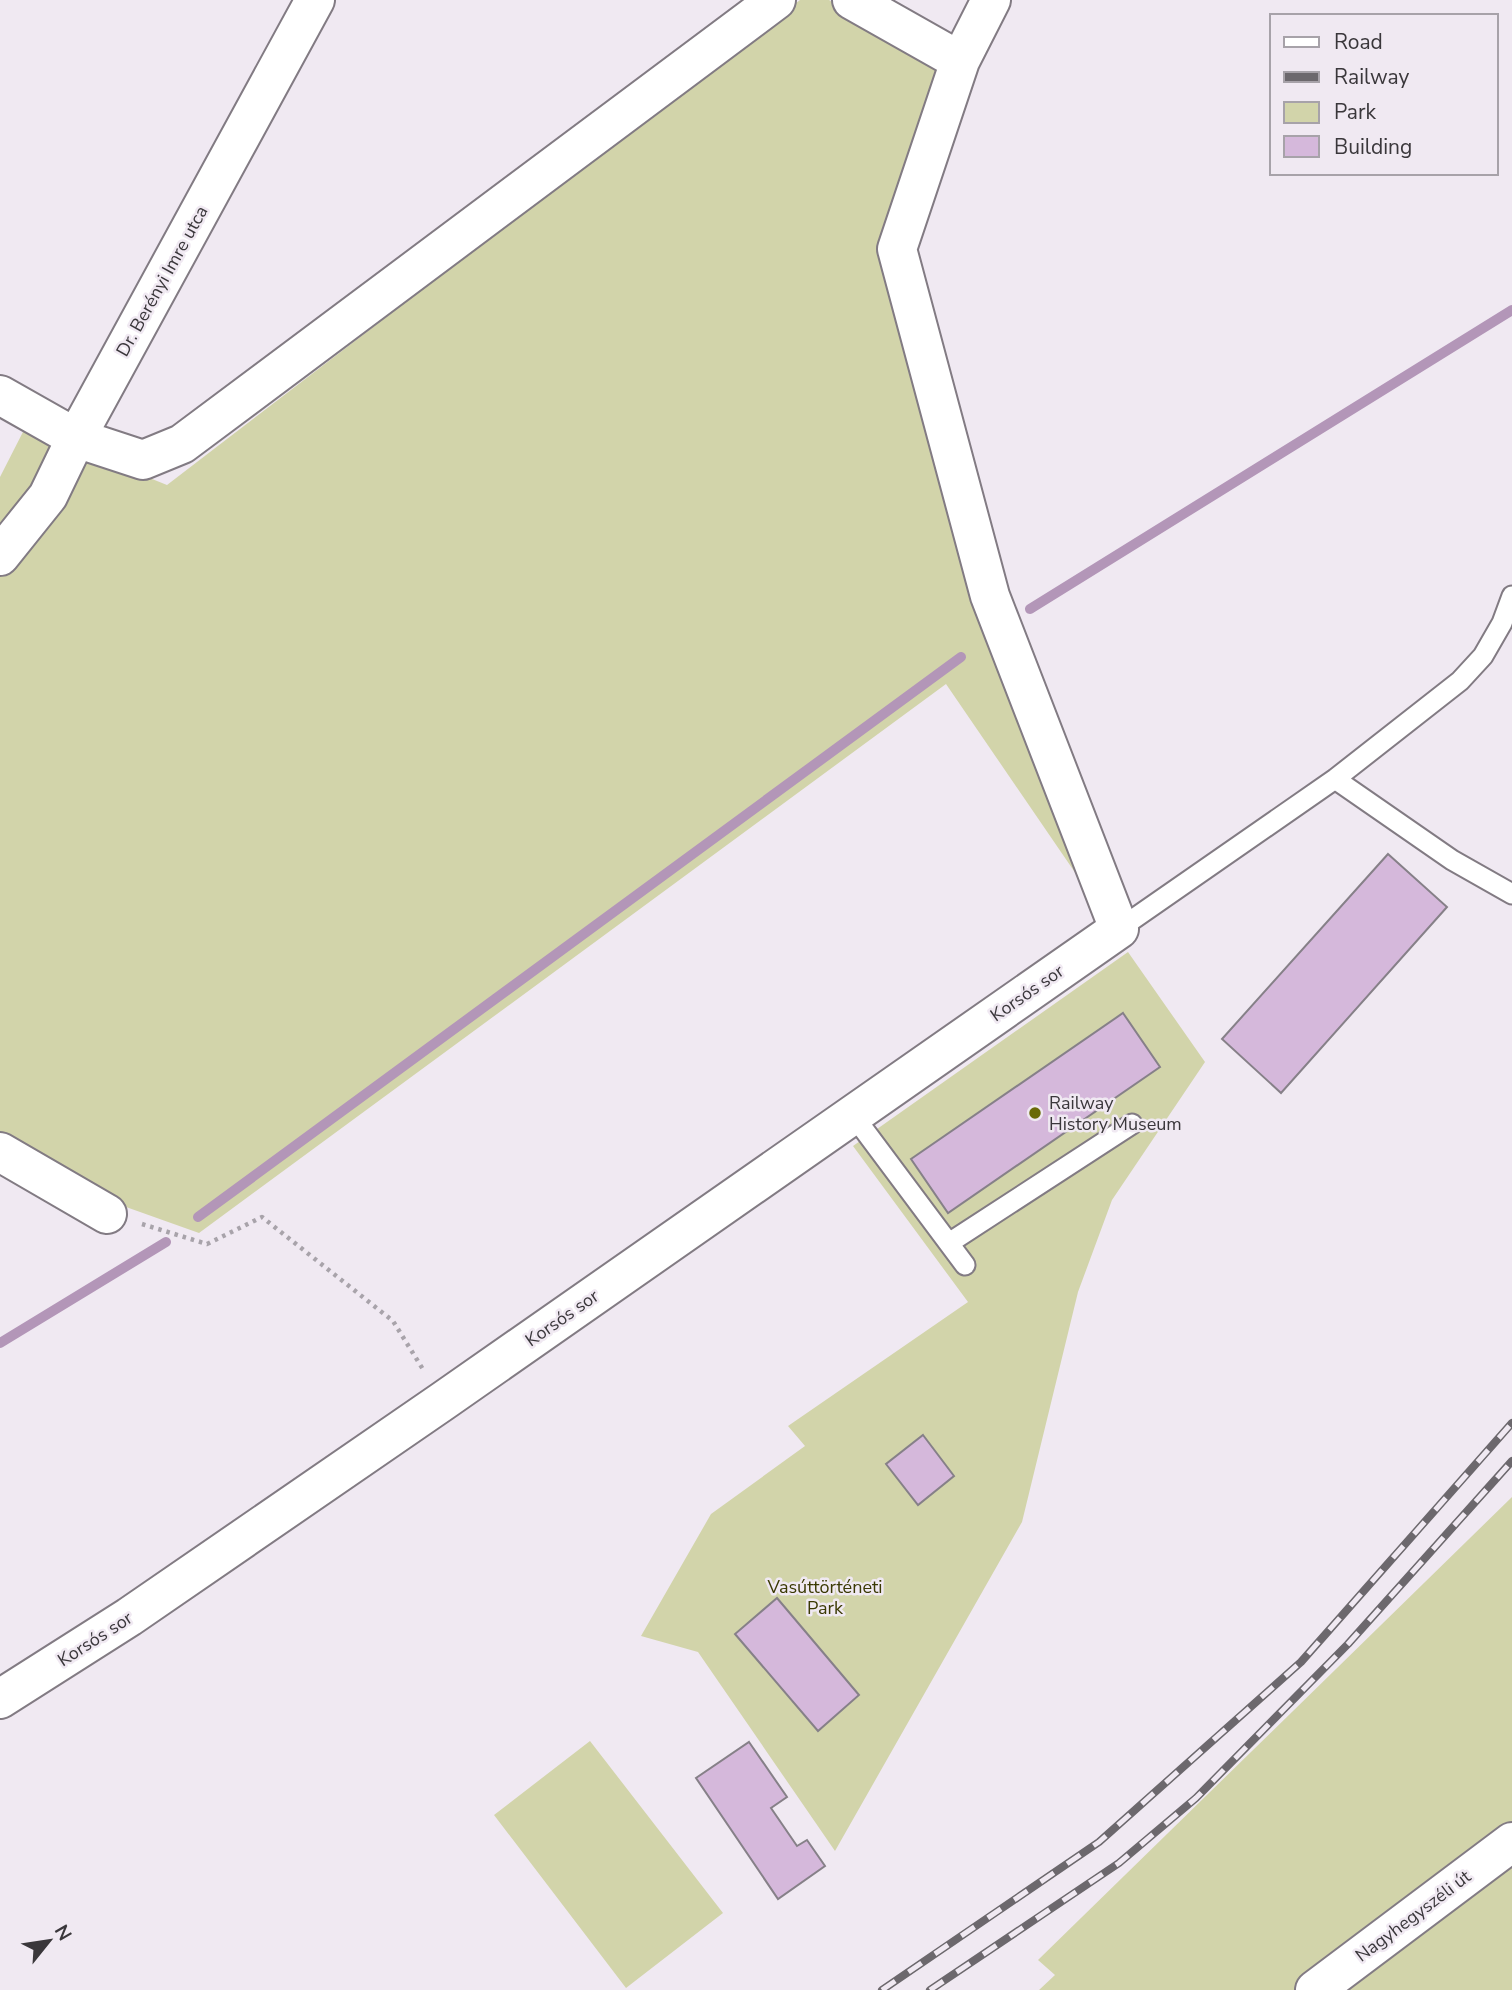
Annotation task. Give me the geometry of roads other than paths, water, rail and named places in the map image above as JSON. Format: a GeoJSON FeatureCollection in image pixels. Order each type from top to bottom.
{"type":"FeatureCollection","features":[{"type":"Feature","properties":{"kind":"street","name":"Dr. Berényi Imre utca"},"geometry":{"type":"LineString","coordinates":[[0,556],[48,496],[76,438],[316,0]]}},
{"type":"Feature","properties":{"kind":"street"},"geometry":{"type":"LineString","coordinates":[[0,396],[76,438],[143,460],[182,444],[776,0]]}},
{"type":"Feature","properties":{"kind":"street"},"geometry":{"type":"LineString","coordinates":[[852,0],[960,61]]}},
{"type":"Feature","properties":{"kind":"street"},"geometry":{"type":"LineString","coordinates":[[991,0],[960,61],[897,248],[990,596],[1119,929]]}},
{"type":"Feature","properties":{"kind":"street","name":"Korsós sor"},"geometry":{"type":"LineString","coordinates":[[0,1699],[129,1617],[443,1401],[1119,929]]}},
{"type":"Feature","properties":{"kind":"street"},"geometry":{"type":"LineString","coordinates":[[0,1152],[107,1214]]}},
{"type":"Feature","properties":{"kind":"street","name":"Nagyhegyszéli út"},"geometry":{"type":"LineString","coordinates":[[1314,1990],[1512,1842]]}},
{"type":"Feature","properties":{"kind":"lane"},"geometry":{"type":"LineString","coordinates":[[1119,929],[1335,779],[1460,681],[1483,656],[1502,623],[1512,596]]}},
{"type":"Feature","properties":{"kind":"lane"},"geometry":{"type":"LineString","coordinates":[[1335,779],[1452,860],[1512,894]]}},
{"type":"Feature","properties":{"kind":"lane"},"geometry":{"type":"LineString","coordinates":[[853,1115],[965,1265]]}},
{"type":"Feature","properties":{"kind":"lane"},"geometry":{"type":"LineString","coordinates":[[949,1243],[1132,1124]]}},
{"type":"Feature","properties":{"kind":"waterway"},"geometry":{"type":"LineString","coordinates":[[1030,609],[1512,310]]}},
{"type":"Feature","properties":{"kind":"waterway"},"geometry":{"type":"LineString","coordinates":[[198,1217],[961,657]]}},
{"type":"Feature","properties":{"kind":"waterway"},"geometry":{"type":"LineString","coordinates":[[0,1343],[166,1242]]}},
{"type":"Feature","properties":{"kind":"railway"},"geometry":{"type":"LineString","coordinates":[[882,1990],[1099,1842],[1301,1662],[1512,1423]]}},
{"type":"Feature","properties":{"kind":"railway"},"geometry":{"type":"LineString","coordinates":[[930,1990],[1119,1863],[1196,1798],[1348,1644],[1512,1461]]}},
{"type":"Feature","properties":{"kind":"place","name":"Railway History Museum"},"geometry":{"type":"Point","coordinates":[1035,1113]}},
{"type":"Feature","properties":{"kind":"park label","name":"Vasúttörténeti Park"},"geometry":{"type":"Point","coordinates":[825,1597]}}]}
